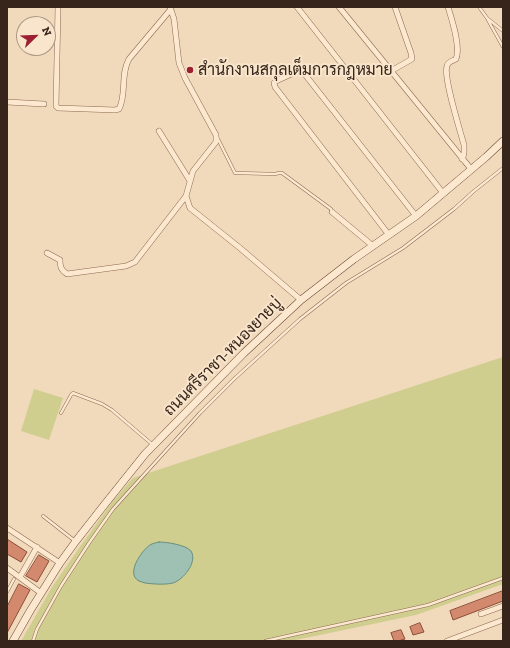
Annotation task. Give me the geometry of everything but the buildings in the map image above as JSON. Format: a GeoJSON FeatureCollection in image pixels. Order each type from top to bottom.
{"type":"FeatureCollection","features":[{"type":"Feature","properties":{"kind":"main road","name":"ถนนศรีราชา-หนองยายบู่"},"geometry":{"type":"LineString","coordinates":[[13,641],[60,563],[145,454],[244,352],[301,300],[354,259],[416,216],[503,141]]}},
{"type":"Feature","properties":{"kind":"street"},"geometry":{"type":"LineString","coordinates":[[58,7],[56,106],[58,108],[116,110],[119,110],[122,100],[125,66],[129,59],[171,8]]}},
{"type":"Feature","properties":{"kind":"street"},"geometry":{"type":"LineString","coordinates":[[297,7],[443,193]]}},
{"type":"Feature","properties":{"kind":"street"},"geometry":{"type":"LineString","coordinates":[[339,7],[471,170]]}},
{"type":"Feature","properties":{"kind":"street"},"geometry":{"type":"LineString","coordinates":[[391,71],[412,59],[395,7]]}},
{"type":"Feature","properties":{"kind":"street"},"geometry":{"type":"LineString","coordinates":[[448,7],[458,46],[458,54],[456,59],[448,62],[446,71],[448,87],[464,145],[462,159]]}},
{"type":"Feature","properties":{"kind":"street"},"geometry":{"type":"LineString","coordinates":[[47,253],[60,260],[60,268],[67,274],[126,266],[135,262],[186,196],[192,171],[216,142],[216,135],[185,78],[179,63],[174,19],[171,8]]}},
{"type":"Feature","properties":{"kind":"street"},"geometry":{"type":"LineString","coordinates":[[389,235],[274,86],[274,82],[298,71],[303,72],[416,216]]}},
{"type":"Feature","properties":{"kind":"street"},"geometry":{"type":"LineString","coordinates":[[7,102],[44,104]]}},
{"type":"Feature","properties":{"kind":"street"},"geometry":{"type":"LineString","coordinates":[[159,131],[190,181]]}},
{"type":"Feature","properties":{"kind":"street"},"geometry":{"type":"LineString","coordinates":[[186,196],[190,208],[301,300]]}},
{"type":"Feature","properties":{"kind":"street"},"geometry":{"type":"LineString","coordinates":[[332,211],[373,246]]}},
{"type":"Feature","properties":{"kind":"street"},"geometry":{"type":"LineString","coordinates":[[7,528],[60,563]]}},
{"type":"Feature","properties":{"kind":"street"},"geometry":{"type":"LineString","coordinates":[[20,577],[37,547]]}},
{"type":"Feature","properties":{"kind":"street"},"geometry":{"type":"LineString","coordinates":[[7,568],[41,593]]}},
{"type":"Feature","properties":{"kind":"street"},"geometry":{"type":"LineString","coordinates":[[481,614],[503,606]]}},
{"type":"Feature","properties":{"kind":"street"},"geometry":{"type":"LineString","coordinates":[[446,641],[503,620]]}},
{"type":"Feature","properties":{"kind":"lane"},"geometry":{"type":"LineString","coordinates":[[479,7],[487,18],[503,47]]}},
{"type":"Feature","properties":{"kind":"lane"},"geometry":{"type":"LineString","coordinates":[[487,18],[503,31]]}},
{"type":"Feature","properties":{"kind":"lane"},"geometry":{"type":"LineString","coordinates":[[216,135],[235,173],[282,173],[332,211]]}},
{"type":"Feature","properties":{"kind":"lane"},"geometry":{"type":"LineString","coordinates":[[34,641],[37,629],[61,586],[113,509],[195,419],[234,379],[300,318],[346,283],[404,248],[503,168]]}},
{"type":"Feature","properties":{"kind":"lane"},"geometry":{"type":"LineString","coordinates":[[61,413],[71,394],[78,394],[112,410],[154,445]]}},
{"type":"Feature","properties":{"kind":"lane"},"geometry":{"type":"LineString","coordinates":[[42,516],[76,541]]}},
{"type":"Feature","properties":{"kind":"lane"},"geometry":{"type":"LineString","coordinates":[[265,641],[428,605],[503,578]]}},
{"type":"Feature","properties":{"kind":"lane"},"geometry":{"type":"LineString","coordinates":[[7,592],[14,579]]}},
{"type":"Feature","properties":{"kind":"shaded area"},"geometry":{"type":"Polygon","coordinates":[[[503,357],[503,584],[416,615],[291,641],[21,641],[52,587],[113,501],[133,478],[503,357]]]}},
{"type":"Feature","properties":{"kind":"shaded area"},"geometry":{"type":"Polygon","coordinates":[[[34,389],[63,398],[49,440],[21,431],[34,389]]]}},
{"type":"Feature","properties":{"kind":"shaded area"},"geometry":{"type":"Polygon","coordinates":[[[159,542],[176,544],[189,549],[193,555],[191,565],[181,578],[173,583],[155,584],[139,581],[135,578],[134,573],[136,562],[151,544],[159,542]]]}},
{"type":"Feature","properties":{"kind":"place","name":"สำนักงานสกุลเต็มการกฎหมาย"},"geometry":{"type":"Point","coordinates":[190,70]}}]}
